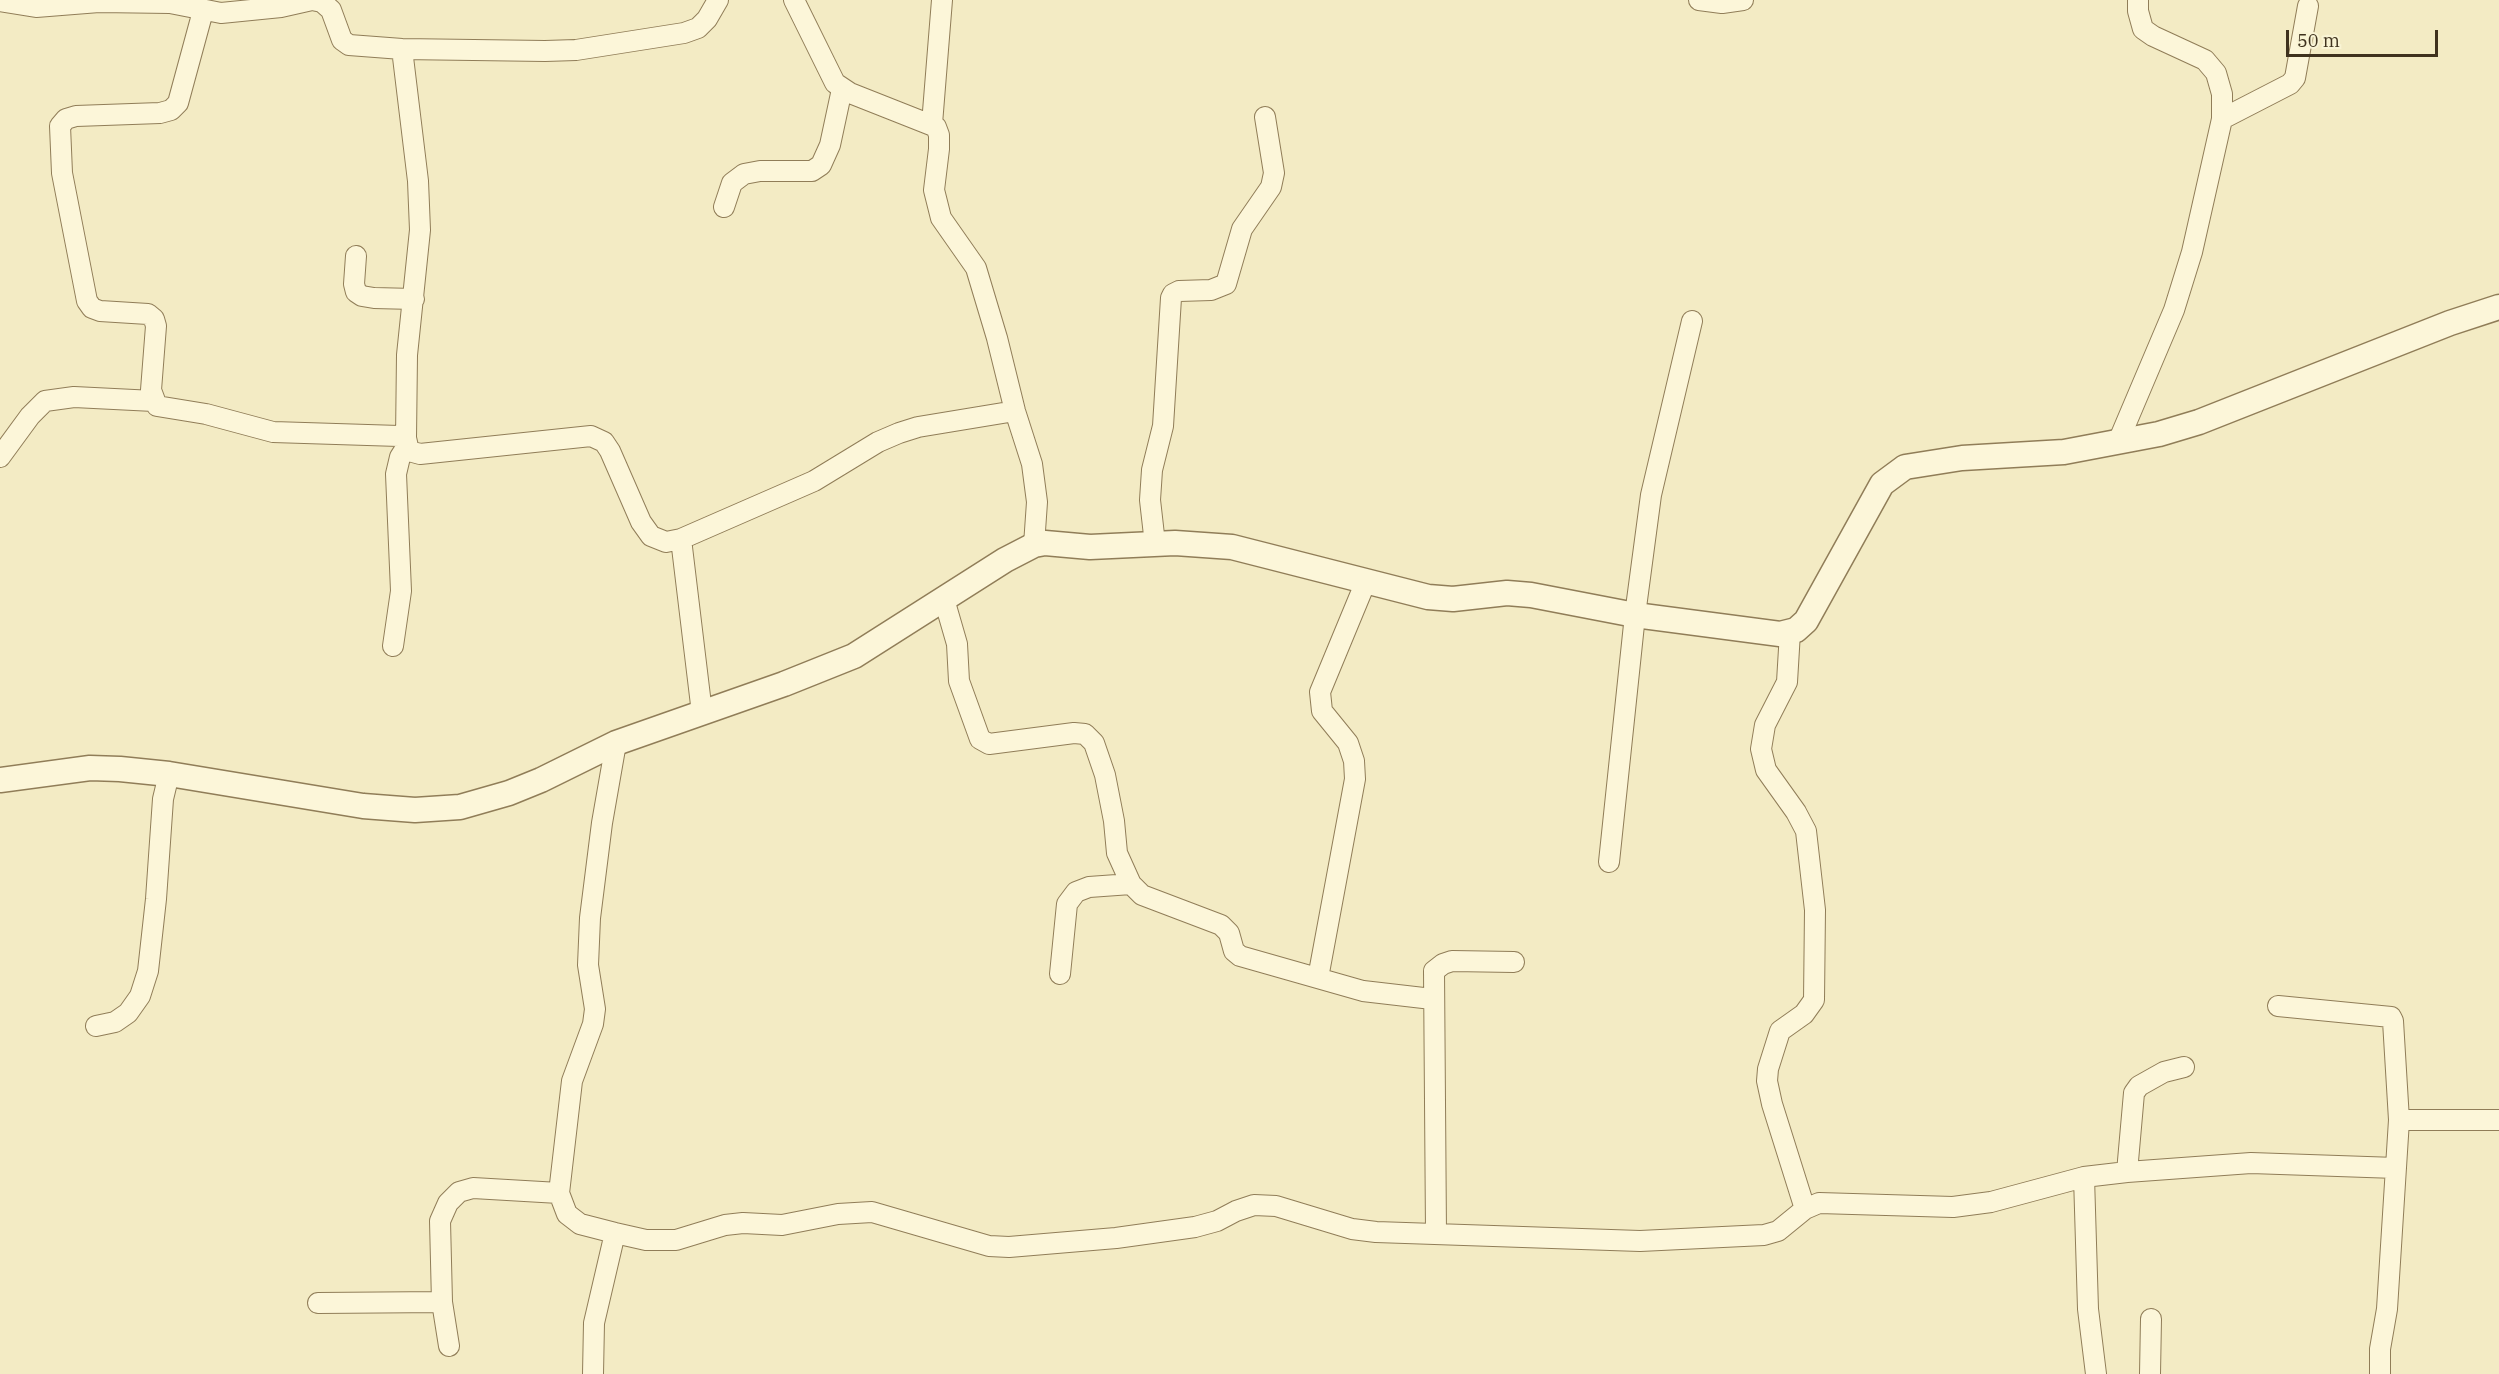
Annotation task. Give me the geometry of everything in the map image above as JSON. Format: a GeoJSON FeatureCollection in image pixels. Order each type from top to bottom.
{"type":"FeatureCollection","features":[{"type":"Feature","properties":{"kind":"street"},"geometry":{"type":"LineString","coordinates":[[0,1],[36,7],[99,2],[170,1],[202,11],[221,13],[312,0],[333,5],[342,40],[349,45],[402,49],[576,50],[616,45],[698,28],[707,19],[718,0]]}},
{"type":"Feature","properties":{"kind":"street"},"geometry":{"type":"LineString","coordinates":[[794,0],[829,73],[842,89],[932,124],[939,135],[934,190],[940,218],[966,250],[976,268],[997,338],[1015,411],[1032,464],[1037,502],[1034,545]]}},
{"type":"Feature","properties":{"kind":"street"},"geometry":{"type":"LineString","coordinates":[[932,124],[942,0]]}},
{"type":"Feature","properties":{"kind":"street"},"geometry":{"type":"LineString","coordinates":[[1700,0],[1722,3],[1743,0]]}},
{"type":"Feature","properties":{"kind":"street"},"geometry":{"type":"LineString","coordinates":[[2118,442],[2174,310],[2192,252],[2222,119],[2223,94],[2216,73],[2205,60],[2143,29],[2138,11],[2138,0]]}},
{"type":"Feature","properties":{"kind":"street"},"geometry":{"type":"LineString","coordinates":[[2222,119],[2290,84],[2295,78],[2308,6]]}},
{"type":"Feature","properties":{"kind":"street"},"geometry":{"type":"LineString","coordinates":[[202,11],[178,103],[171,110],[160,113],[76,116],[66,119],[60,126],[63,173],[87,301],[92,308],[100,311],[148,314],[154,319],[156,326],[151,390],[157,406],[206,414],[273,432],[384,434],[407,442],[413,453],[420,454],[591,436],[604,442],[610,451],[641,522],[651,536],[666,542],[681,539],[814,481],[878,442],[898,433],[918,427],[1015,411]]}},
{"type":"Feature","properties":{"kind":"street"},"geometry":{"type":"LineString","coordinates":[[393,646],[401,591],[396,474],[407,442],[407,355],[420,230],[418,181],[402,49]]}},
{"type":"Feature","properties":{"kind":"street"},"geometry":{"type":"LineString","coordinates":[[724,207],[732,183],[744,174],[760,171],[812,171],[821,165],[828,151],[842,89]]}},
{"type":"Feature","properties":{"kind":"street"},"geometry":{"type":"LineString","coordinates":[[1155,544],[1150,500],[1152,470],[1163,426],[1171,298],[1179,291],[1211,290],[1226,284],[1242,229],[1270,187],[1274,172],[1265,117]]}},
{"type":"Feature","properties":{"kind":"street"},"geometry":{"type":"LineString","coordinates":[[356,256],[354,284],[356,292],[362,296],[414,299]]}},
{"type":"Feature","properties":{"kind":"street"},"geometry":{"type":"LineString","coordinates":[[0,780],[90,768],[120,769],[169,774],[363,806],[415,810],[460,807],[509,793],[616,743],[784,684],[854,656],[1005,560],[1034,545],[1056,543],[1090,547],[1155,544],[1232,547],[1428,597],[1453,599],[1508,594],[1530,595],[1635,615],[1780,634],[1790,632],[1806,621],[1882,484],[1905,467],[1962,458],[2064,452],[2159,434],[2199,422],[2430,331],[2499,307]]}},
{"type":"Feature","properties":{"kind":"street"},"geometry":{"type":"LineString","coordinates":[[1609,862],[1635,615],[1651,495],[1692,321]]}},
{"type":"Feature","properties":{"kind":"street"},"geometry":{"type":"LineString","coordinates":[[0,457],[30,416],[45,401],[74,397],[154,401]]}},
{"type":"Feature","properties":{"kind":"street"},"geometry":{"type":"LineString","coordinates":[[681,539],[702,713]]}},
{"type":"Feature","properties":{"kind":"street"},"geometry":{"type":"LineString","coordinates":[[1318,978],[1355,779],[1354,761],[1348,743],[1322,711],[1320,692],[1366,581]]}},
{"type":"Feature","properties":{"kind":"street"},"geometry":{"type":"LineString","coordinates":[[944,599],[957,644],[959,681],[980,739],[989,744],[1074,733],[1085,734],[1090,738],[1094,743],[1105,775],[1114,821],[1117,853],[1131,884],[1142,895],[1221,925],[1229,933],[1234,951],[1240,956],[1363,991],[1432,999]]}},
{"type":"Feature","properties":{"kind":"street"},"geometry":{"type":"LineString","coordinates":[[1790,632],[1787,682],[1765,725],[1761,749],[1766,770],[1796,812],[1806,831],[1815,910],[1814,1000],[1804,1014],[1780,1031],[1768,1069],[1767,1081],[1805,1209]]}},
{"type":"Feature","properties":{"kind":"street"},"geometry":{"type":"LineString","coordinates":[[616,743],[590,918],[588,965],[595,1009],[593,1024],[572,1081],[559,1193],[567,1214],[580,1224],[615,1233],[646,1240],[675,1240],[743,1222],[782,1225],[864,1211],[896,1218],[989,1246],[1009,1247],[1116,1238],[1195,1227],[1218,1221],[1236,1210],[1254,1205],[1276,1206],[1352,1229],[1376,1232],[1640,1241],[1764,1235],[1778,1231],[1805,1209],[1819,1203],[1953,1207],[1991,1202],[2085,1177],[2127,1172],[2251,1163],[2396,1168]]}},
{"type":"Feature","properties":{"kind":"street"},"geometry":{"type":"LineString","coordinates":[[96,1026],[115,1022],[128,1013],[140,996],[148,970],[163,799],[169,774]]}},
{"type":"Feature","properties":{"kind":"street"},"geometry":{"type":"LineString","coordinates":[[1060,974],[1067,904],[1076,892],[1089,887],[1131,884]]}},
{"type":"Feature","properties":{"kind":"street"},"geometry":{"type":"LineString","coordinates":[[1436,1233],[1432,999],[1434,970],[1443,964],[1452,962],[1514,962]]}},
{"type":"Feature","properties":{"kind":"street"},"geometry":{"type":"LineString","coordinates":[[2278,1006],[2391,1017],[2393,1021],[2399,1120],[2387,1309],[2380,1349],[2380,1374]]}},
{"type":"Feature","properties":{"kind":"street"},"geometry":{"type":"LineString","coordinates":[[2127,1172],[2134,1093],[2139,1086],[2164,1072],[2184,1067]]}},
{"type":"Feature","properties":{"kind":"street"},"geometry":{"type":"LineString","coordinates":[[2399,1120],[2499,1120]]}},
{"type":"Feature","properties":{"kind":"street"},"geometry":{"type":"LineString","coordinates":[[2085,1177],[2088,1309],[2096,1374]]}},
{"type":"Feature","properties":{"kind":"street"},"geometry":{"type":"LineString","coordinates":[[449,1346],[442,1302],[440,1221],[448,1203],[459,1192],[473,1188],[559,1193]]}},
{"type":"Feature","properties":{"kind":"street"},"geometry":{"type":"LineString","coordinates":[[593,1374],[594,1323],[615,1233]]}},
{"type":"Feature","properties":{"kind":"street"},"geometry":{"type":"LineString","coordinates":[[318,1303],[442,1302]]}},
{"type":"Feature","properties":{"kind":"street"},"geometry":{"type":"LineString","coordinates":[[2150,1374],[2151,1319]]}}]}
